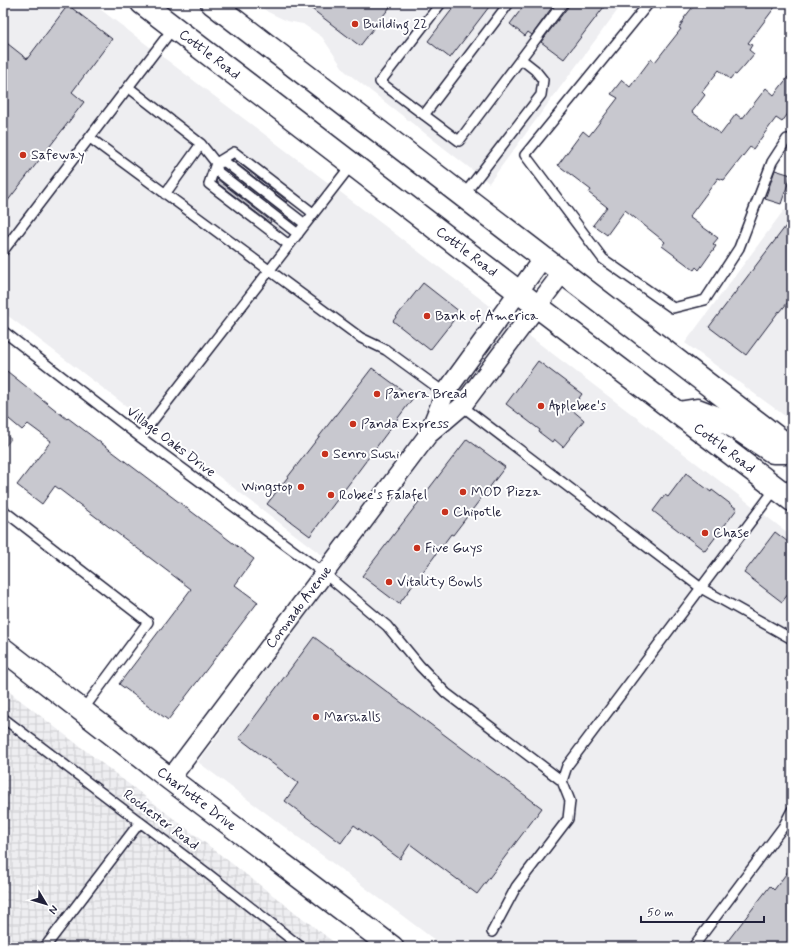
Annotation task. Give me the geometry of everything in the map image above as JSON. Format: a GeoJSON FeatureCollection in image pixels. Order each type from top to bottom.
{"type":"FeatureCollection","features":[{"type":"Feature","properties":{"kind":"main road","name":"Cottle Road"},"geometry":{"type":"LineString","coordinates":[[142,3],[678,413],[787,489]]}},
{"type":"Feature","properties":{"kind":"main road"},"geometry":{"type":"LineString","coordinates":[[212,3],[792,451]]}},
{"type":"Feature","properties":{"kind":"main road"},"geometry":{"type":"LineString","coordinates":[[678,413],[696,410],[732,425],[773,452],[792,451]]}},
{"type":"Feature","properties":{"kind":"main road","name":"Charlotte Drive"},"geometry":{"type":"LineString","coordinates":[[3,649],[170,779],[392,947]]}},
{"type":"Feature","properties":{"kind":"street","name":"Coronado Avenue"},"geometry":{"type":"LineString","coordinates":[[428,435],[445,393],[544,258]]}},
{"type":"Feature","properties":{"kind":"street","name":"Coronado Avenue"},"geometry":{"type":"LineString","coordinates":[[170,779],[428,435],[462,406],[562,273]]}},
{"type":"Feature","properties":{"kind":"lane"},"geometry":{"type":"LineString","coordinates":[[441,3],[380,82],[459,141],[563,3]]}},
{"type":"Feature","properties":{"kind":"lane"},"geometry":{"type":"LineString","coordinates":[[424,115],[509,3]]}},
{"type":"Feature","properties":{"kind":"lane"},"geometry":{"type":"LineString","coordinates":[[649,3],[525,156],[603,259],[673,308],[705,300],[739,248],[772,162],[787,139],[792,139]]}},
{"type":"Feature","properties":{"kind":"lane"},"geometry":{"type":"LineString","coordinates":[[3,251],[174,27]]}},
{"type":"Feature","properties":{"kind":"lane"},"geometry":{"type":"LineString","coordinates":[[463,196],[541,95],[543,80],[535,70],[521,59]]}},
{"type":"Feature","properties":{"kind":"lane"},"geometry":{"type":"LineString","coordinates":[[128,87],[201,144],[216,163],[218,172],[298,234]]}},
{"type":"Feature","properties":{"kind":"lane"},"geometry":{"type":"LineString","coordinates":[[90,138],[362,338],[386,350],[445,393]]}},
{"type":"Feature","properties":{"kind":"lane"},"geometry":{"type":"LineString","coordinates":[[166,194],[201,144]]}},
{"type":"Feature","properties":{"kind":"lane"},"geometry":{"type":"LineString","coordinates":[[289,245],[209,184],[216,163],[234,152],[313,213]]}},
{"type":"Feature","properties":{"kind":"lane"},"geometry":{"type":"LineString","coordinates":[[216,163],[225,162],[305,224]]}},
{"type":"Feature","properties":{"kind":"lane"},"geometry":{"type":"LineString","coordinates":[[140,437],[352,164]]}},
{"type":"Feature","properties":{"kind":"lane","name":"Village Oaks Drive"},"geometry":{"type":"LineString","coordinates":[[3,331],[140,437],[325,574],[387,626],[420,666],[446,693],[562,781]]}},
{"type":"Feature","properties":{"kind":"lane"},"geometry":{"type":"LineString","coordinates":[[462,406],[701,588],[792,639]]}},
{"type":"Feature","properties":{"kind":"lane"},"geometry":{"type":"LineString","coordinates":[[492,932],[516,887],[568,819],[570,801],[562,781],[567,766],[701,588],[787,489]]}},
{"type":"Feature","properties":{"kind":"lane"},"geometry":{"type":"LineString","coordinates":[[3,510],[148,622],[82,711]]}},
{"type":"Feature","properties":{"kind":"lane","name":"Rochester Road"},"geometry":{"type":"LineString","coordinates":[[3,718],[301,947]]}},
{"type":"Feature","properties":{"kind":"lane"},"geometry":{"type":"LineString","coordinates":[[693,947],[783,827],[792,810]]}},
{"type":"Feature","properties":{"kind":"lane"},"geometry":{"type":"LineString","coordinates":[[45,947],[140,822]]}},
{"type":"Feature","properties":{"kind":"shaded area"},"geometry":{"type":"Polygon","coordinates":[[[3,3],[92,3],[792,536],[792,947],[444,947],[198,762],[340,569],[3,312],[3,3]]]}},
{"type":"Feature","properties":{"kind":"shaded area"},"geometry":{"type":"Polygon","coordinates":[[[256,3],[623,3],[489,183],[345,71],[322,37],[303,24],[287,21],[268,12],[256,3]]]}},
{"type":"Feature","properties":{"kind":"shaded area"},"geometry":{"type":"Polygon","coordinates":[[[784,210],[792,217],[792,421],[685,343],[784,210]]]}},
{"type":"Feature","properties":{"kind":"shaded area"},"geometry":{"type":"Polygon","coordinates":[[[3,433],[11,439],[3,449],[3,433]]]}},
{"type":"Feature","properties":{"kind":"shaded area"},"geometry":{"type":"Polygon","coordinates":[[[3,687],[340,947],[3,947],[3,687]]]}},
{"type":"Feature","properties":{"kind":"building","name":"Building 22"},"geometry":{"type":"Polygon","coordinates":[[[304,3],[393,3],[360,46],[304,3]]]}},
{"type":"Feature","properties":{"kind":"building"},"geometry":{"type":"Polygon","coordinates":[[[457,3],[492,3],[450,58],[428,41],[457,3]]]}},
{"type":"Feature","properties":{"kind":"building"},"geometry":{"type":"Polygon","coordinates":[[[526,3],[555,3],[532,35],[528,32],[525,36],[510,24],[526,3]]]}},
{"type":"Feature","properties":{"kind":"building"},"geometry":{"type":"Polygon","coordinates":[[[569,3],[607,3],[564,59],[541,42],[568,7],[569,3]]]}},
{"type":"Feature","properties":{"kind":"building"},"geometry":{"type":"Polygon","coordinates":[[[696,3],[778,3],[748,43],[752,45],[749,50],[754,54],[736,75],[734,74],[730,79],[719,70],[702,92],[705,95],[692,112],[721,134],[736,114],[742,119],[766,88],[774,95],[792,72],[792,108],[782,122],[776,118],[753,149],[750,147],[724,180],[718,178],[689,217],[718,238],[713,244],[716,246],[699,270],[696,267],[694,270],[662,246],[665,242],[625,210],[607,235],[593,225],[607,207],[589,193],[591,190],[558,165],[583,131],[589,136],[618,98],[611,94],[622,80],[630,87],[651,59],[655,62],[681,29],[679,28],[684,18],[696,3]]]}},
{"type":"Feature","properties":{"kind":"building","name":"Safeway"},"geometry":{"type":"Polygon","coordinates":[[[68,5],[112,39],[72,92],[84,102],[3,207],[3,40],[27,59],[68,5]]]}},
{"type":"Feature","properties":{"kind":"building"},"geometry":{"type":"Polygon","coordinates":[[[234,159],[287,201],[286,202],[232,160],[234,159]]]}},
{"type":"Feature","properties":{"kind":"building"},"geometry":{"type":"Polygon","coordinates":[[[775,170],[791,175],[781,204],[765,199],[775,170]]]}},
{"type":"Feature","properties":{"kind":"building"},"geometry":{"type":"Polygon","coordinates":[[[217,179],[271,221],[270,223],[216,182],[217,179]]]}},
{"type":"Feature","properties":{"kind":"building"},"geometry":{"type":"Polygon","coordinates":[[[792,218],[792,297],[780,312],[779,311],[746,355],[709,327],[792,218]]]}},
{"type":"Feature","properties":{"kind":"building","name":"Bank of America"},"geometry":{"type":"Polygon","coordinates":[[[423,283],[460,312],[430,350],[393,321],[423,283]]]}},
{"type":"Feature","properties":{"kind":"building","name":"Applebee's"},"geometry":{"type":"Polygon","coordinates":[[[538,361],[582,394],[571,409],[584,420],[563,447],[554,439],[552,442],[539,432],[540,430],[506,404],[538,361]]]}},
{"type":"Feature","properties":{"kind":"building"},"geometry":{"type":"Polygon","coordinates":[[[3,368],[67,419],[68,418],[254,559],[235,585],[258,602],[168,720],[119,684],[191,589],[55,486],[42,504],[17,485],[51,441],[28,424],[22,430],[3,414],[3,368]]]}},
{"type":"Feature","properties":{"kind":"building"},"geometry":{"type":"Polygon","coordinates":[[[372,368],[413,398],[310,536],[267,504],[372,368]]]}},
{"type":"Feature","properties":{"kind":"building"},"geometry":{"type":"Polygon","coordinates":[[[467,439],[505,467],[453,535],[451,534],[399,604],[362,576],[467,439]]]}},
{"type":"Feature","properties":{"kind":"building"},"geometry":{"type":"Polygon","coordinates":[[[686,473],[737,509],[705,551],[653,511],[665,495],[668,497],[686,473]]]}},
{"type":"Feature","properties":{"kind":"building"},"geometry":{"type":"Polygon","coordinates":[[[775,532],[792,545],[792,589],[782,602],[744,573],[775,532]]]}},
{"type":"Feature","properties":{"kind":"building"},"geometry":{"type":"Polygon","coordinates":[[[314,637],[542,808],[477,894],[410,844],[400,859],[354,825],[341,843],[285,801],[298,783],[239,738],[314,637]]]}},
{"type":"Feature","properties":{"kind":"building"},"geometry":{"type":"Polygon","coordinates":[[[792,866],[792,947],[723,947],[770,886],[774,890],[792,866]]]}},
{"type":"Feature","properties":{"kind":"place","name":"Building 22"},"geometry":{"type":"Point","coordinates":[355,24]}},
{"type":"Feature","properties":{"kind":"place","name":"Safeway"},"geometry":{"type":"Point","coordinates":[23,155]}},
{"type":"Feature","properties":{"kind":"place","name":"Bank of America"},"geometry":{"type":"Point","coordinates":[427,316]}},
{"type":"Feature","properties":{"kind":"place","name":"Panera Bread"},"geometry":{"type":"Point","coordinates":[377,394]}},
{"type":"Feature","properties":{"kind":"place","name":"Applebee's"},"geometry":{"type":"Point","coordinates":[541,406]}},
{"type":"Feature","properties":{"kind":"place","name":"Panda Express"},"geometry":{"type":"Point","coordinates":[353,424]}},
{"type":"Feature","properties":{"kind":"place","name":"Senro Sushi"},"geometry":{"type":"Point","coordinates":[325,454]}},
{"type":"Feature","properties":{"kind":"place","name":"Wingstop"},"geometry":{"type":"Point","coordinates":[301,487]}},
{"type":"Feature","properties":{"kind":"place","name":"MOD Pizza"},"geometry":{"type":"Point","coordinates":[463,492]}},
{"type":"Feature","properties":{"kind":"place","name":"Robee's Falafel"},"geometry":{"type":"Point","coordinates":[331,495]}},
{"type":"Feature","properties":{"kind":"place","name":"Chipotle"},"geometry":{"type":"Point","coordinates":[445,512]}},
{"type":"Feature","properties":{"kind":"place","name":"Chase"},"geometry":{"type":"Point","coordinates":[705,533]}},
{"type":"Feature","properties":{"kind":"place","name":"Five Guys"},"geometry":{"type":"Point","coordinates":[417,548]}},
{"type":"Feature","properties":{"kind":"place","name":"Vitality Bowls"},"geometry":{"type":"Point","coordinates":[389,582]}},
{"type":"Feature","properties":{"kind":"place","name":"Marshalls"},"geometry":{"type":"Point","coordinates":[316,717]}}]}
